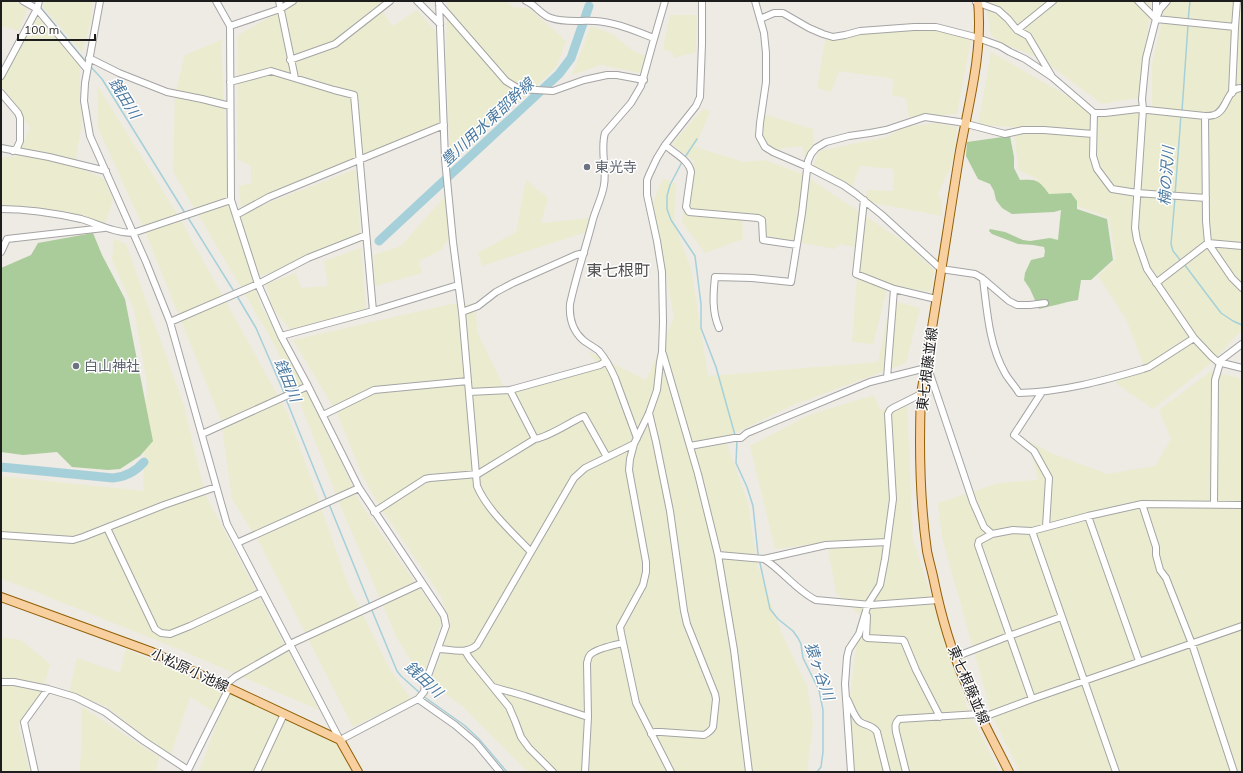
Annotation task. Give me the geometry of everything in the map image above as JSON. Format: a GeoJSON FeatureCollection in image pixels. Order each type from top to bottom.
{"type":"FeatureCollection","features":[{"type":"Feature","properties":{"kind":"main road","name":"東七根藤並線"},"geometry":{"type":"LineString","coordinates":[[977,2],[979,38],[976,65],[921,394],[922,502],[927,552],[938,600],[955,657],[980,716],[1009,772]]}},
{"type":"Feature","properties":{"kind":"main road","name":"小松原小池線"},"geometry":{"type":"LineString","coordinates":[[1,597],[152,652],[340,740]]}},
{"type":"Feature","properties":{"kind":"main road"},"geometry":{"type":"LineString","coordinates":[[340,740],[358,772]]}},
{"type":"Feature","properties":{"kind":"street"},"geometry":{"type":"LineString","coordinates":[[23,1],[38,5],[87,67]]}},
{"type":"Feature","properties":{"kind":"street"},"geometry":{"type":"LineString","coordinates":[[100,1],[85,83],[84,101],[90,136],[146,262],[170,322],[227,524],[340,740],[418,699],[424,692],[425,684],[446,626],[446,622],[422,583],[358,488],[323,415],[281,336],[258,284],[232,200],[230,26],[216,1]]}},
{"type":"Feature","properties":{"kind":"street"},"geometry":{"type":"LineString","coordinates":[[279,1],[290,60],[295,78]]}},
{"type":"Feature","properties":{"kind":"street"},"geometry":{"type":"LineString","coordinates":[[230,26],[280,9],[293,1]]}},
{"type":"Feature","properties":{"kind":"street"},"geometry":{"type":"LineString","coordinates":[[290,60],[335,44],[390,1]]}},
{"type":"Feature","properties":{"kind":"street"},"geometry":{"type":"LineString","coordinates":[[417,1],[440,24]]}},
{"type":"Feature","properties":{"kind":"street"},"geometry":{"type":"LineString","coordinates":[[526,1],[551,18],[566,21],[612,23],[654,38]]}},
{"type":"Feature","properties":{"kind":"street"},"geometry":{"type":"LineString","coordinates":[[635,441],[615,378],[600,353],[579,336],[572,325],[569,314],[570,304],[604,184],[605,172],[603,138],[605,133],[639,92],[644,80],[665,1]]}},
{"type":"Feature","properties":{"kind":"street"},"geometry":{"type":"LineString","coordinates":[[671,772],[636,703],[620,633],[621,624],[643,585],[646,572],[646,562],[629,470],[630,459],[635,441],[649,412],[657,390],[662,352],[662,272],[647,195],[647,180],[665,145],[696,106],[700,97],[702,1]]}},
{"type":"Feature","properties":{"kind":"street"},"geometry":{"type":"LineString","coordinates":[[755,1],[764,33],[766,53],[766,82],[759,136],[766,147],[773,152],[808,167],[843,185],[882,215],[941,269],[975,274],[1009,301],[1017,305],[1021,306],[1045,303]]}},
{"type":"Feature","properties":{"kind":"street"},"geometry":{"type":"LineString","coordinates":[[1017,30],[1053,1]]}},
{"type":"Feature","properties":{"kind":"street"},"geometry":{"type":"LineString","coordinates":[[1138,1],[1156,19],[1235,27]]}},
{"type":"Feature","properties":{"kind":"street"},"geometry":{"type":"LineString","coordinates":[[1156,1],[1156,19]]}},
{"type":"Feature","properties":{"kind":"street"},"geometry":{"type":"LineString","coordinates":[[1167,1],[1160,9],[1156,19],[1146,58],[1142,99],[1143,110],[1135,228],[1137,240],[1147,269],[1194,338],[1219,363],[1242,368]]}},
{"type":"Feature","properties":{"kind":"street"},"geometry":{"type":"LineString","coordinates":[[1232,93],[1237,1]]}},
{"type":"Feature","properties":{"kind":"street"},"geometry":{"type":"LineString","coordinates":[[439,2],[445,159],[462,312],[477,486],[480,494],[489,506],[531,552]]}},
{"type":"Feature","properties":{"kind":"street"},"geometry":{"type":"LineString","coordinates":[[439,2],[506,81],[519,89],[553,91],[584,80],[607,75],[617,75],[644,80]]}},
{"type":"Feature","properties":{"kind":"street"},"geometry":{"type":"LineString","coordinates":[[977,2],[998,10],[1017,30],[1028,36],[1052,77]]}},
{"type":"Feature","properties":{"kind":"street"},"geometry":{"type":"LineString","coordinates":[[1,76],[38,5]]}},
{"type":"Feature","properties":{"kind":"street"},"geometry":{"type":"LineString","coordinates":[[760,19],[783,12],[809,28],[833,37],[860,31],[936,27],[979,38],[1000,46],[1052,77],[1094,113],[1138,109],[1214,116],[1222,110],[1232,93],[1237,88],[1242,88]]}},
{"type":"Feature","properties":{"kind":"street"},"geometry":{"type":"LineString","coordinates":[[89,58],[124,76],[167,92],[230,106]]}},
{"type":"Feature","properties":{"kind":"street"},"geometry":{"type":"LineString","coordinates":[[230,82],[271,71],[354,95],[373,311]]}},
{"type":"Feature","properties":{"kind":"street"},"geometry":{"type":"LineString","coordinates":[[1,93],[18,113],[20,118],[20,142],[17,148],[13,151]]}},
{"type":"Feature","properties":{"kind":"street"},"geometry":{"type":"LineString","coordinates":[[1094,113],[1093,156],[1097,170],[1112,189],[1137,193],[1206,198]]}},
{"type":"Feature","properties":{"kind":"street"},"geometry":{"type":"LineString","coordinates":[[1205,116],[1206,221],[1208,243],[1232,278],[1242,288]]}},
{"type":"Feature","properties":{"kind":"street"},"geometry":{"type":"LineString","coordinates":[[719,328],[713,312],[713,289],[715,277],[752,278],[791,282],[810,157],[816,148],[826,142],[849,136],[886,130],[925,117],[959,122],[965,125],[1005,134],[1023,130],[1044,130],[1093,134]]}},
{"type":"Feature","properties":{"kind":"street"},"geometry":{"type":"LineString","coordinates":[[236,215],[269,197],[444,125]]}},
{"type":"Feature","properties":{"kind":"street"},"geometry":{"type":"LineString","coordinates":[[665,145],[690,166],[692,172],[686,207],[689,212],[758,218],[762,220],[763,240],[797,244]]}},
{"type":"Feature","properties":{"kind":"street"},"geometry":{"type":"LineString","coordinates":[[1,148],[49,157],[106,171]]}},
{"type":"Feature","properties":{"kind":"street"},"geometry":{"type":"LineString","coordinates":[[1,209],[43,211],[83,220],[106,228],[132,233],[232,200]]}},
{"type":"Feature","properties":{"kind":"street"},"geometry":{"type":"LineString","coordinates":[[864,200],[856,274],[894,289],[936,298]]}},
{"type":"Feature","properties":{"kind":"street"},"geometry":{"type":"LineString","coordinates":[[1,252],[7,239],[106,228]]}},
{"type":"Feature","properties":{"kind":"street"},"geometry":{"type":"LineString","coordinates":[[170,322],[258,284],[308,258],[366,235]]}},
{"type":"Feature","properties":{"kind":"street"},"geometry":{"type":"LineString","coordinates":[[1156,283],[1208,243],[1242,246]]}},
{"type":"Feature","properties":{"kind":"street"},"geometry":{"type":"LineString","coordinates":[[462,312],[478,306],[496,292],[513,283],[576,255],[584,253]]}},
{"type":"Feature","properties":{"kind":"street"},"geometry":{"type":"LineString","coordinates":[[983,280],[987,315],[999,362],[1019,393],[1042,392],[1093,384],[1149,367],[1194,338]]}},
{"type":"Feature","properties":{"kind":"street"},"geometry":{"type":"LineString","coordinates":[[281,336],[373,311],[458,285]]}},
{"type":"Feature","properties":{"kind":"street"},"geometry":{"type":"LineString","coordinates":[[887,378],[894,289]]}},
{"type":"Feature","properties":{"kind":"street"},"geometry":{"type":"LineString","coordinates":[[1214,504],[1215,380],[1219,363],[1242,344]]}},
{"type":"Feature","properties":{"kind":"street"},"geometry":{"type":"LineString","coordinates":[[662,352],[698,474],[718,555],[734,650],[750,772]]}},
{"type":"Feature","properties":{"kind":"street"},"geometry":{"type":"LineString","coordinates":[[469,392],[510,390],[600,366],[606,361]]}},
{"type":"Feature","properties":{"kind":"street"},"geometry":{"type":"LineString","coordinates":[[690,446],[741,438],[747,433],[870,382],[926,368],[930,374],[973,502],[984,527],[992,534]]}},
{"type":"Feature","properties":{"kind":"street"},"geometry":{"type":"LineString","coordinates":[[323,415],[374,390],[468,381]]}},
{"type":"Feature","properties":{"kind":"street"},"geometry":{"type":"LineString","coordinates":[[202,434],[308,386]]}},
{"type":"Feature","properties":{"kind":"street"},"geometry":{"type":"LineString","coordinates":[[510,390],[535,439]]}},
{"type":"Feature","properties":{"kind":"street"},"geometry":{"type":"LineString","coordinates":[[1042,392],[1014,435],[1034,451],[1049,478],[1046,527]]}},
{"type":"Feature","properties":{"kind":"street"},"geometry":{"type":"LineString","coordinates":[[851,772],[845,684],[847,657],[849,649],[859,634],[868,604],[880,585],[893,499],[888,414],[893,408],[921,394]]}},
{"type":"Feature","properties":{"kind":"street"},"geometry":{"type":"LineString","coordinates":[[649,412],[670,512],[687,624],[711,682],[716,699],[713,727],[708,733],[654,732],[651,734]]}},
{"type":"Feature","properties":{"kind":"street"},"geometry":{"type":"LineString","coordinates":[[374,512],[426,479],[473,474],[476,475],[535,439],[549,434],[584,416],[607,457]]}},
{"type":"Feature","properties":{"kind":"street"},"geometry":{"type":"LineString","coordinates":[[438,649],[465,651],[473,649],[477,646],[574,478],[585,468],[635,441]]}},
{"type":"Feature","properties":{"kind":"street"},"geometry":{"type":"LineString","coordinates":[[1,535],[73,540],[216,487]]}},
{"type":"Feature","properties":{"kind":"street"},"geometry":{"type":"LineString","coordinates":[[236,543],[358,488]]}},
{"type":"Feature","properties":{"kind":"street"},"geometry":{"type":"LineString","coordinates":[[1142,504],[1156,547],[1156,555],[1160,570],[1166,578],[1192,644],[1234,772]]}},
{"type":"Feature","properties":{"kind":"street"},"geometry":{"type":"LineString","coordinates":[[1032,699],[978,545],[979,541],[992,534],[1013,530],[1032,530],[1142,504],[1242,505]]}},
{"type":"Feature","properties":{"kind":"street"},"geometry":{"type":"LineString","coordinates":[[1088,516],[1138,661]]}},
{"type":"Feature","properties":{"kind":"street"},"geometry":{"type":"LineString","coordinates":[[107,528],[155,629],[161,633],[170,634],[190,626],[262,592]]}},
{"type":"Feature","properties":{"kind":"street"},"geometry":{"type":"LineString","coordinates":[[1032,530],[1116,772]]}},
{"type":"Feature","properties":{"kind":"street"},"geometry":{"type":"LineString","coordinates":[[718,555],[764,558],[826,545],[887,542]]}},
{"type":"Feature","properties":{"kind":"street"},"geometry":{"type":"LineString","coordinates":[[764,558],[812,598],[868,604],[938,600]]}},
{"type":"Feature","properties":{"kind":"street"},"geometry":{"type":"LineString","coordinates":[[1,682],[14,682],[48,689],[75,697],[105,712],[188,771],[226,687],[235,677],[291,645],[422,583]]}},
{"type":"Feature","properties":{"kind":"street"},"geometry":{"type":"LineString","coordinates":[[868,604],[866,637],[904,641],[916,670],[940,717]]}},
{"type":"Feature","properties":{"kind":"street"},"geometry":{"type":"LineString","coordinates":[[955,657],[1061,617]]}},
{"type":"Feature","properties":{"kind":"street"},"geometry":{"type":"LineString","coordinates":[[906,772],[896,732],[896,721],[899,719],[980,716],[1242,626]]}},
{"type":"Feature","properties":{"kind":"street"},"geometry":{"type":"LineString","coordinates":[[585,772],[588,717],[587,663],[589,656],[598,650],[623,643]]}},
{"type":"Feature","properties":{"kind":"street"},"geometry":{"type":"LineString","coordinates":[[465,651],[509,707],[521,737],[529,748],[553,772]]}},
{"type":"Feature","properties":{"kind":"street"},"geometry":{"type":"LineString","coordinates":[[493,687],[588,717]]}},
{"type":"Feature","properties":{"kind":"street"},"geometry":{"type":"LineString","coordinates":[[35,772],[24,722],[48,689]]}},
{"type":"Feature","properties":{"kind":"street"},"geometry":{"type":"LineString","coordinates":[[846,696],[856,716],[861,722],[874,728],[877,732],[887,772]]}},
{"type":"Feature","properties":{"kind":"street"},"geometry":{"type":"LineString","coordinates":[[418,699],[455,725],[476,744],[500,772]]}},
{"type":"Feature","properties":{"kind":"street"},"geometry":{"type":"LineString","coordinates":[[256,772],[284,714]]}},
{"type":"Feature","properties":{"kind":"green space"},"geometry":{"type":"Polygon","coordinates":[[[1,1],[14,1],[27,9],[19,31],[1,26],[1,1]]]}},
{"type":"Feature","properties":{"kind":"green space"},"geometry":{"type":"Polygon","coordinates":[[[45,1],[92,1],[91,20],[82,52],[43,7],[45,1]]]}},
{"type":"Feature","properties":{"kind":"green space"},"geometry":{"type":"Polygon","coordinates":[[[299,1],[392,1],[382,11],[393,26],[417,10],[435,31],[441,129],[241,209],[239,186],[251,183],[251,166],[237,159],[238,35],[299,1]]]}},
{"type":"Feature","properties":{"kind":"green space"},"geometry":{"type":"Polygon","coordinates":[[[447,1],[506,1],[513,7],[530,9],[566,41],[557,66],[534,89],[450,158],[446,61],[447,1]]]}},
{"type":"Feature","properties":{"kind":"green space"},"geometry":{"type":"Polygon","coordinates":[[[986,1],[1151,1],[1138,98],[1102,104],[1040,58],[1003,44],[991,35],[986,1]]]}},
{"type":"Feature","properties":{"kind":"green space"},"geometry":{"type":"Polygon","coordinates":[[[1165,1],[1242,1],[1242,331],[1210,364],[1153,409],[1118,385],[1115,378],[1146,371],[1126,319],[1098,276],[1116,259],[1109,218],[1075,205],[1074,197],[1038,195],[1038,179],[1019,170],[1013,127],[978,125],[991,52],[1104,117],[1152,109],[1152,64],[1163,17],[1165,1]]]}},
{"type":"Feature","properties":{"kind":"green space"},"geometry":{"type":"Polygon","coordinates":[[[37,14],[80,66],[80,101],[82,122],[75,165],[104,179],[113,199],[105,225],[27,206],[1,206],[1,158],[18,156],[30,128],[1,85],[1,79],[37,14]]]}},
{"type":"Feature","properties":{"kind":"green space"},"geometry":{"type":"Polygon","coordinates":[[[670,15],[697,15],[696,52],[674,58],[672,52],[663,50],[670,15]]]}},
{"type":"Feature","properties":{"kind":"green space"},"geometry":{"type":"Polygon","coordinates":[[[918,22],[972,35],[957,114],[909,117],[906,98],[892,95],[894,79],[839,71],[831,92],[817,88],[826,36],[893,30],[918,22]]]}},
{"type":"Feature","properties":{"kind":"green space"},"geometry":{"type":"Polygon","coordinates":[[[591,26],[612,34],[632,50],[651,59],[645,74],[601,65],[572,75],[591,26]]]}},
{"type":"Feature","properties":{"kind":"green space"},"geometry":{"type":"Polygon","coordinates":[[[221,40],[229,204],[261,306],[291,359],[362,506],[442,621],[422,679],[397,638],[338,500],[298,397],[273,342],[173,172],[175,94],[185,55],[221,40]]]}},
{"type":"Feature","properties":{"kind":"green space"},"geometry":{"type":"Polygon","coordinates":[[[97,85],[179,217],[288,414],[348,584],[388,666],[411,699],[353,727],[259,542],[232,499],[221,420],[144,229],[98,128],[97,85]]]}},
{"type":"Feature","properties":{"kind":"green space"},"geometry":{"type":"Polygon","coordinates":[[[704,108],[710,112],[695,147],[744,162],[764,160],[803,174],[907,244],[934,270],[931,292],[888,285],[873,344],[852,342],[858,266],[856,247],[840,244],[834,249],[766,236],[765,219],[742,218],[743,239],[705,253],[682,222],[694,161],[672,144],[704,108]]]}},
{"type":"Feature","properties":{"kind":"green space"},"geometry":{"type":"Polygon","coordinates":[[[763,114],[813,129],[814,150],[806,163],[802,146],[781,148],[781,156],[767,146],[763,136],[763,114]]]}},
{"type":"Feature","properties":{"kind":"green space"},"geometry":{"type":"Polygon","coordinates":[[[936,123],[957,127],[953,161],[938,194],[942,202],[942,216],[873,203],[866,198],[867,190],[893,191],[894,169],[860,166],[852,188],[813,167],[819,151],[887,137],[904,127],[936,123]]]}},
{"type":"Feature","properties":{"kind":"green space"},"geometry":{"type":"Polygon","coordinates":[[[1010,136],[1014,157],[1014,168],[1020,180],[1037,181],[1049,194],[1071,193],[1077,201],[1077,209],[1107,219],[1113,260],[1091,280],[1081,280],[1078,300],[1039,309],[1024,280],[1025,273],[1031,260],[1044,257],[1044,247],[1018,244],[992,234],[989,231],[990,229],[1005,232],[1023,240],[1030,241],[1050,238],[1058,240],[1061,210],[1054,212],[1012,214],[1002,208],[996,200],[994,191],[990,184],[978,179],[966,156],[967,142],[1010,136]]]}},
{"type":"Feature","properties":{"kind":"green space"},"geometry":{"type":"Polygon","coordinates":[[[356,169],[361,242],[257,277],[239,214],[356,169]]]}},
{"type":"Feature","properties":{"kind":"green space"},"geometry":{"type":"Polygon","coordinates":[[[663,178],[676,184],[674,224],[691,268],[708,376],[878,362],[891,300],[920,308],[906,363],[793,405],[725,438],[748,503],[757,564],[782,634],[807,686],[813,723],[807,772],[528,772],[462,706],[430,683],[443,649],[449,620],[441,596],[379,505],[362,475],[337,413],[293,340],[451,304],[476,304],[477,332],[507,393],[600,368],[588,351],[646,380],[674,318],[653,202],[663,178]]]}},
{"type":"Feature","properties":{"kind":"green space"},"geometry":{"type":"Polygon","coordinates":[[[526,180],[548,198],[541,223],[591,218],[586,232],[482,266],[478,253],[516,232],[526,180]]]}},
{"type":"Feature","properties":{"kind":"green space"},"geometry":{"type":"Polygon","coordinates":[[[447,194],[450,237],[441,250],[419,261],[422,273],[375,286],[373,255],[401,246],[447,194]]]}},
{"type":"Feature","properties":{"kind":"green space"},"geometry":{"type":"Polygon","coordinates":[[[93,233],[102,255],[125,299],[153,441],[140,456],[120,469],[108,470],[72,467],[57,452],[23,455],[1,452],[1,268],[31,255],[38,243],[93,233]]]}},
{"type":"Feature","properties":{"kind":"green space"},"geometry":{"type":"Polygon","coordinates":[[[114,239],[126,244],[184,406],[205,494],[319,710],[178,649],[1,579],[1,476],[143,491],[147,384],[134,310],[112,260],[114,239]]]}},
{"type":"Feature","properties":{"kind":"green space"},"geometry":{"type":"Polygon","coordinates":[[[361,248],[366,309],[291,330],[272,308],[266,284],[296,273],[301,288],[328,286],[324,261],[361,248]]]}},
{"type":"Feature","properties":{"kind":"green space"},"geometry":{"type":"Polygon","coordinates":[[[1211,371],[1242,379],[1242,772],[1020,772],[992,716],[942,537],[938,503],[999,483],[1038,480],[1029,441],[1051,453],[1107,474],[1155,466],[1171,439],[1159,410],[1211,371]]]}},
{"type":"Feature","properties":{"kind":"green space"},"geometry":{"type":"Polygon","coordinates":[[[874,395],[880,410],[907,403],[913,540],[967,707],[999,772],[849,772],[849,705],[860,615],[836,593],[827,542],[775,549],[750,446],[809,415],[874,395]]]}},
{"type":"Feature","properties":{"kind":"green space"},"geometry":{"type":"Polygon","coordinates":[[[1,637],[21,640],[50,664],[43,692],[18,725],[30,772],[1,772],[1,637]]]}},
{"type":"Feature","properties":{"kind":"green space"},"geometry":{"type":"Polygon","coordinates":[[[126,649],[231,694],[336,742],[352,772],[199,772],[220,715],[190,697],[170,757],[106,706],[69,693],[77,658],[120,673],[126,649]]]}},
{"type":"Feature","properties":{"kind":"green space"},"geometry":{"type":"Polygon","coordinates":[[[82,707],[159,757],[156,772],[79,772],[82,707]]]}},
{"type":"Feature","properties":{"kind":"waterway","name":"楠の沢川"},"geometry":{"type":"LineString","coordinates":[[1188,21],[1190,1]]}},
{"type":"Feature","properties":{"kind":"waterway","name":"銭田川"},"geometry":{"type":"LineString","coordinates":[[39,6],[87,63]]}},
{"type":"Feature","properties":{"kind":"waterway","name":"豊川用水東部幹線"},"geometry":{"type":"LineString","coordinates":[[379,241],[559,74],[571,58],[589,6]]}},
{"type":"Feature","properties":{"kind":"waterway","name":"楠の沢川"},"geometry":{"type":"LineString","coordinates":[[1182,111],[1188,25]]}},
{"type":"Feature","properties":{"kind":"waterway","name":"銭田川"},"geometry":{"type":"LineString","coordinates":[[91,67],[102,79],[185,213]]}},
{"type":"Feature","properties":{"kind":"waterway","name":"楠の沢川"},"geometry":{"type":"LineString","coordinates":[[1175,195],[1181,115]]}},
{"type":"Feature","properties":{"kind":"waterway"},"geometry":{"type":"LineString","coordinates":[[685,157],[697,139]]}},
{"type":"Feature","properties":{"kind":"waterway"},"geometry":{"type":"LineString","coordinates":[[682,162],[670,185],[667,196],[667,209],[671,220],[695,256],[701,304],[701,328],[716,367],[735,435]]}},
{"type":"Feature","properties":{"kind":"waterway","name":"楠の沢川"},"geometry":{"type":"LineString","coordinates":[[1175,198],[1171,244],[1173,251],[1181,261]]}},
{"type":"Feature","properties":{"kind":"waterway","name":"銭田川"},"geometry":{"type":"LineString","coordinates":[[187,216],[235,293]]}},
{"type":"Feature","properties":{"kind":"waterway","name":"楠の沢川"},"geometry":{"type":"LineString","coordinates":[[1184,264],[1221,313],[1242,325]]}},
{"type":"Feature","properties":{"kind":"waterway","name":"銭田川"},"geometry":{"type":"LineString","coordinates":[[237,296],[256,328],[285,395]]}},
{"type":"Feature","properties":{"kind":"waterway","name":"銭田川"},"geometry":{"type":"LineString","coordinates":[[286,399],[327,501]]}},
{"type":"Feature","properties":{"kind":"waterway","name":"猿ヶ谷川"},"geometry":{"type":"LineString","coordinates":[[737,440],[736,463],[747,487],[753,506],[758,554]]}},
{"type":"Feature","properties":{"kind":"waterway","name":"豊川用水東部幹線"},"geometry":{"type":"LineString","coordinates":[[1,467],[113,478],[130,473],[144,462]]}},
{"type":"Feature","properties":{"kind":"waterway","name":"銭田川"},"geometry":{"type":"LineString","coordinates":[[329,504],[370,605]]}},
{"type":"Feature","properties":{"kind":"waterway","name":"猿ヶ谷川"},"geometry":{"type":"LineString","coordinates":[[760,563],[770,609],[778,619],[793,631],[798,638],[801,644],[803,658],[819,690],[823,710],[823,752],[821,767],[817,772]]}},
{"type":"Feature","properties":{"kind":"waterway","name":"銭田川"},"geometry":{"type":"LineString","coordinates":[[371,608],[397,671],[420,693]]}},
{"type":"Feature","properties":{"kind":"waterway","name":"銭田川"},"geometry":{"type":"LineString","coordinates":[[423,696],[464,725],[479,739],[507,772]]}},
{"type":"Feature","properties":{"kind":"place","name":"東光寺"},"geometry":{"type":"Point","coordinates":[587,167]}},
{"type":"Feature","properties":{"kind":"place","name":"白山神社"},"geometry":{"type":"Point","coordinates":[76,366]}},
{"type":"Feature","properties":{"kind":"district","name":"東七根町"},"geometry":{"type":"Point","coordinates":[618,270]}}]}
